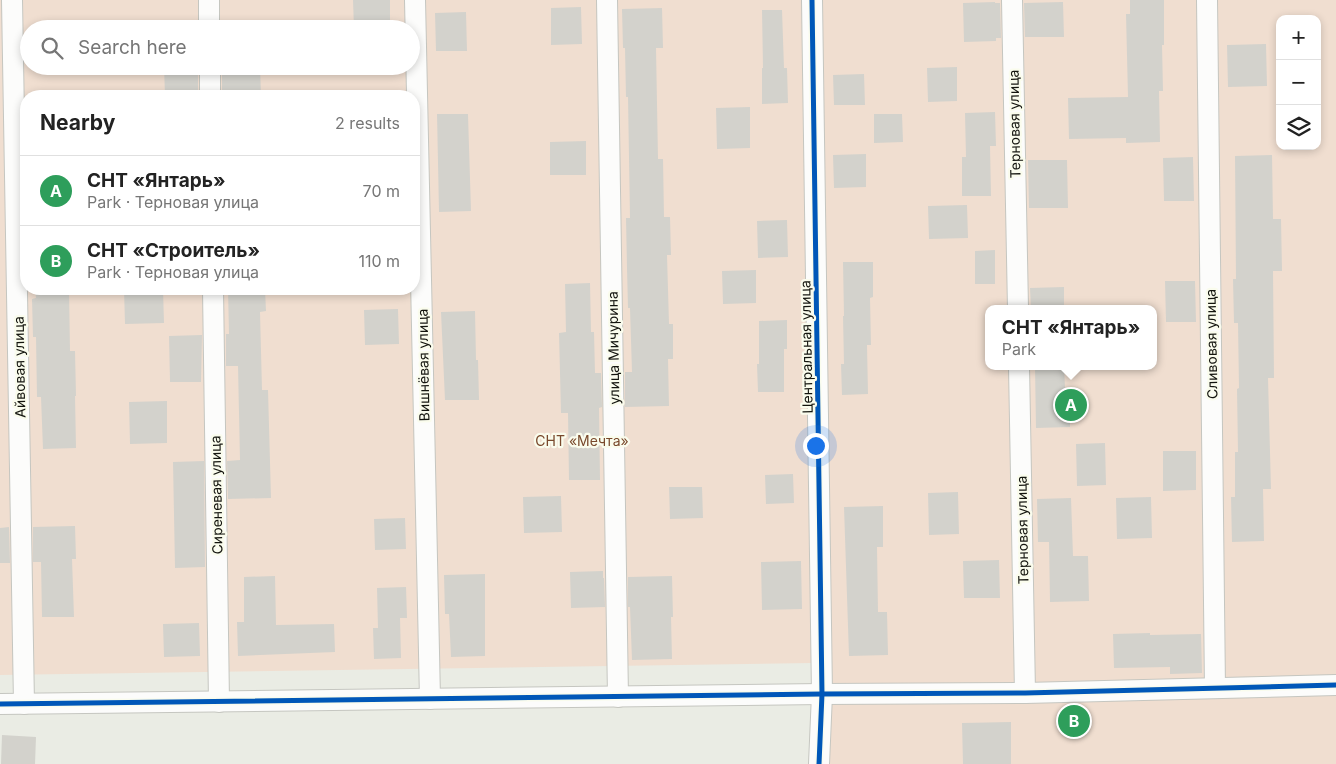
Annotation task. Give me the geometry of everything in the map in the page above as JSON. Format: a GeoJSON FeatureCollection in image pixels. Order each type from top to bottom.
{"type":"FeatureCollection","features":[{"type":"Feature","properties":{"kind":"street","name":"Айвовая улица"},"geometry":{"type":"LineString","coordinates":[[12,0],[24,704]]}},
{"type":"Feature","properties":{"kind":"street"},"geometry":{"type":"LineString","coordinates":[[209,0],[209,20]]}},
{"type":"Feature","properties":{"kind":"street","name":"Вишнёвая улица"},"geometry":{"type":"LineString","coordinates":[[415,0],[415,20]]}},
{"type":"Feature","properties":{"kind":"street","name":"улица Мичурина"},"geometry":{"type":"LineString","coordinates":[[608,0],[618,697]]}},
{"type":"Feature","properties":{"kind":"street","name":"Центральная улица"},"geometry":{"type":"LineString","coordinates":[[812,0],[822,694],[819,764]]}},
{"type":"Feature","properties":{"kind":"street","name":"Терновая улица"},"geometry":{"type":"LineString","coordinates":[[1012,0],[1018,305]]}},
{"type":"Feature","properties":{"kind":"street","name":"Сливовая улица"},"geometry":{"type":"LineString","coordinates":[[1207,0],[1214,688]]}},
{"type":"Feature","properties":{"kind":"street"},"geometry":{"type":"LineString","coordinates":[[210,75],[210,90]]}},
{"type":"Feature","properties":{"kind":"street","name":"Вишнёвая улица"},"geometry":{"type":"LineString","coordinates":[[417,75],[417,90]]}},
{"type":"Feature","properties":{"kind":"street","name":"Вишнёвая улица"},"geometry":{"type":"LineString","coordinates":[[420,233],[430,699]]}},
{"type":"Feature","properties":{"kind":"street","name":"Сиреневая улица"},"geometry":{"type":"LineString","coordinates":[[213,295],[219,702]]}},
{"type":"Feature","properties":{"kind":"street","name":"Терновая улица"},"geometry":{"type":"LineString","coordinates":[[1019,370],[1025,693]]}},
{"type":"Feature","properties":{"kind":"street"},"geometry":{"type":"LineString","coordinates":[[0,704],[1025,693],[1336,685]]}},
{"type":"Feature","properties":{"kind":"green space","name":"СНТ «Мечта»"},"geometry":{"type":"Polygon","coordinates":[[[0,0],[1336,0],[1336,764],[813,764],[812,663],[0,675],[0,0]]]}},
{"type":"Feature","properties":{"kind":"building"},"geometry":{"type":"Polygon","coordinates":[[[353,0],[390,0],[390,20],[354,20],[353,0]]]}},
{"type":"Feature","properties":{"kind":"building"},"geometry":{"type":"Polygon","coordinates":[[[1130,0],[1164,0],[1164,45],[1162,45],[1163,91],[1159,91],[1160,142],[1126,143],[1126,138],[1069,139],[1068,98],[1128,97],[1126,14],[1130,14],[1130,0]]]}},
{"type":"Feature","properties":{"kind":"building"},"geometry":{"type":"Polygon","coordinates":[[[1063,2],[1064,37],[1025,37],[1024,3],[1063,2]]]}},
{"type":"Feature","properties":{"kind":"building"},"geometry":{"type":"Polygon","coordinates":[[[963,3],[1000,3],[1001,38],[996,38],[996,41],[964,42],[963,3]]]}},
{"type":"Feature","properties":{"kind":"building"},"geometry":{"type":"Polygon","coordinates":[[[581,7],[582,44],[551,45],[551,8],[581,7]]]}},
{"type":"Feature","properties":{"kind":"building"},"geometry":{"type":"Polygon","coordinates":[[[662,8],[663,48],[656,48],[658,159],[663,159],[664,217],[670,217],[671,255],[667,255],[669,324],[673,324],[673,359],[668,359],[669,406],[625,407],[625,372],[632,372],[630,308],[628,308],[626,218],[630,218],[628,97],[626,97],[622,9],[662,8]]]}},
{"type":"Feature","properties":{"kind":"building"},"geometry":{"type":"Polygon","coordinates":[[[762,10],[782,10],[784,68],[787,68],[788,103],[762,104],[762,10]]]}},
{"type":"Feature","properties":{"kind":"building"},"geometry":{"type":"Polygon","coordinates":[[[466,12],[467,51],[436,51],[435,13],[466,12]]]}},
{"type":"Feature","properties":{"kind":"building"},"geometry":{"type":"Polygon","coordinates":[[[1266,44],[1267,86],[1228,87],[1227,45],[1266,44]]]}},
{"type":"Feature","properties":{"kind":"building"},"geometry":{"type":"Polygon","coordinates":[[[957,67],[957,101],[928,102],[927,68],[957,67]]]}},
{"type":"Feature","properties":{"kind":"building"},"geometry":{"type":"Polygon","coordinates":[[[864,74],[865,105],[834,105],[833,75],[864,74]]]}},
{"type":"Feature","properties":{"kind":"building"},"geometry":{"type":"Polygon","coordinates":[[[164,75],[198,75],[198,90],[165,90],[164,75]]]}},
{"type":"Feature","properties":{"kind":"building"},"geometry":{"type":"Polygon","coordinates":[[[222,75],[260,75],[261,90],[222,90],[222,75]]]}},
{"type":"Feature","properties":{"kind":"building"},"geometry":{"type":"Polygon","coordinates":[[[750,107],[750,148],[717,149],[716,108],[750,107]]]}},
{"type":"Feature","properties":{"kind":"building"},"geometry":{"type":"Polygon","coordinates":[[[995,112],[996,146],[990,146],[991,196],[962,196],[962,157],[966,157],[965,113],[995,112]]]}},
{"type":"Feature","properties":{"kind":"building"},"geometry":{"type":"Polygon","coordinates":[[[437,114],[468,114],[471,211],[439,212],[437,114]]]}},
{"type":"Feature","properties":{"kind":"building"},"geometry":{"type":"Polygon","coordinates":[[[874,114],[902,114],[903,142],[874,143],[874,114]]]}},
{"type":"Feature","properties":{"kind":"building"},"geometry":{"type":"Polygon","coordinates":[[[586,141],[586,175],[550,175],[550,142],[586,141]]]}},
{"type":"Feature","properties":{"kind":"building"},"geometry":{"type":"Polygon","coordinates":[[[866,154],[866,187],[834,188],[833,155],[866,154]]]}},
{"type":"Feature","properties":{"kind":"building"},"geometry":{"type":"Polygon","coordinates":[[[1272,155],[1273,219],[1281,219],[1282,271],[1273,271],[1274,378],[1268,378],[1271,489],[1263,489],[1264,541],[1232,542],[1231,497],[1235,497],[1235,452],[1238,452],[1237,389],[1239,388],[1238,323],[1234,323],[1233,279],[1236,279],[1235,156],[1272,155]]]}},
{"type":"Feature","properties":{"kind":"building"},"geometry":{"type":"Polygon","coordinates":[[[1193,157],[1194,201],[1164,201],[1163,158],[1193,157]]]}},
{"type":"Feature","properties":{"kind":"building"},"geometry":{"type":"Polygon","coordinates":[[[1028,160],[1067,160],[1068,208],[1029,208],[1028,160]]]}},
{"type":"Feature","properties":{"kind":"building"},"geometry":{"type":"Polygon","coordinates":[[[967,205],[968,238],[929,239],[928,206],[967,205]]]}},
{"type":"Feature","properties":{"kind":"building"},"geometry":{"type":"Polygon","coordinates":[[[787,220],[788,257],[758,258],[757,221],[787,220]]]}},
{"type":"Feature","properties":{"kind":"building"},"geometry":{"type":"Polygon","coordinates":[[[995,250],[995,284],[975,284],[975,251],[995,250]]]}},
{"type":"Feature","properties":{"kind":"building"},"geometry":{"type":"Polygon","coordinates":[[[843,262],[873,262],[873,297],[870,298],[871,345],[867,345],[868,394],[842,395],[841,364],[844,364],[843,262]]]}},
{"type":"Feature","properties":{"kind":"building"},"geometry":{"type":"Polygon","coordinates":[[[756,270],[756,303],[723,304],[722,271],[756,270]]]}},
{"type":"Feature","properties":{"kind":"building"},"geometry":{"type":"Polygon","coordinates":[[[1165,281],[1195,281],[1196,322],[1166,322],[1165,281]]]}},
{"type":"Feature","properties":{"kind":"building"},"geometry":{"type":"Polygon","coordinates":[[[590,283],[591,332],[594,332],[595,373],[601,373],[602,407],[599,408],[600,480],[569,480],[568,413],[561,413],[559,333],[566,332],[565,284],[590,283]]]}},
{"type":"Feature","properties":{"kind":"building"},"geometry":{"type":"Polygon","coordinates":[[[1064,287],[1064,305],[1031,305],[1030,288],[1064,287]]]}},
{"type":"Feature","properties":{"kind":"building"},"geometry":{"type":"Polygon","coordinates":[[[36,295],[69,295],[70,351],[75,351],[76,448],[43,449],[41,397],[37,397],[36,337],[33,337],[32,299],[36,298],[36,295]]]}},
{"type":"Feature","properties":{"kind":"building"},"geometry":{"type":"Polygon","coordinates":[[[124,295],[163,295],[164,323],[125,324],[124,295]]]}},
{"type":"Feature","properties":{"kind":"building"},"geometry":{"type":"Polygon","coordinates":[[[228,295],[265,295],[266,311],[260,312],[262,390],[268,390],[271,498],[228,499],[227,461],[240,460],[238,366],[226,366],[226,334],[229,334],[228,295]]]}},
{"type":"Feature","properties":{"kind":"building"},"geometry":{"type":"Polygon","coordinates":[[[398,309],[399,344],[365,345],[364,310],[398,309]]]}},
{"type":"Feature","properties":{"kind":"building"},"geometry":{"type":"Polygon","coordinates":[[[475,311],[479,400],[445,400],[441,312],[475,311]]]}},
{"type":"Feature","properties":{"kind":"building"},"geometry":{"type":"Polygon","coordinates":[[[787,320],[787,349],[784,349],[784,392],[758,392],[759,321],[787,320]]]}},
{"type":"Feature","properties":{"kind":"building"},"geometry":{"type":"Polygon","coordinates":[[[202,335],[201,382],[170,382],[169,336],[202,335]]]}},
{"type":"Feature","properties":{"kind":"building"},"geometry":{"type":"Polygon","coordinates":[[[1035,370],[1064,370],[1065,388],[1069,388],[1070,427],[1036,428],[1035,370]]]}},
{"type":"Feature","properties":{"kind":"building"},"geometry":{"type":"Polygon","coordinates":[[[167,401],[167,443],[130,444],[129,402],[167,401]]]}},
{"type":"Feature","properties":{"kind":"building"},"geometry":{"type":"Polygon","coordinates":[[[1105,443],[1106,485],[1077,486],[1076,444],[1105,443]]]}},
{"type":"Feature","properties":{"kind":"building"},"geometry":{"type":"Polygon","coordinates":[[[1163,451],[1196,451],[1196,490],[1163,491],[1163,451]]]}},
{"type":"Feature","properties":{"kind":"building"},"geometry":{"type":"Polygon","coordinates":[[[204,461],[205,567],[175,568],[173,462],[204,461]]]}},
{"type":"Feature","properties":{"kind":"building"},"geometry":{"type":"Polygon","coordinates":[[[793,474],[794,503],[766,504],[765,475],[793,474]]]}},
{"type":"Feature","properties":{"kind":"building"},"geometry":{"type":"Polygon","coordinates":[[[669,487],[702,487],[703,518],[670,519],[669,487]]]}},
{"type":"Feature","properties":{"kind":"building"},"geometry":{"type":"Polygon","coordinates":[[[958,492],[959,534],[929,535],[928,493],[958,492]]]}},
{"type":"Feature","properties":{"kind":"building"},"geometry":{"type":"Polygon","coordinates":[[[561,496],[562,532],[524,533],[523,497],[561,496]]]}},
{"type":"Feature","properties":{"kind":"building"},"geometry":{"type":"Polygon","coordinates":[[[1151,497],[1152,538],[1117,539],[1116,498],[1151,497]]]}},
{"type":"Feature","properties":{"kind":"building"},"geometry":{"type":"Polygon","coordinates":[[[1071,498],[1073,556],[1088,556],[1089,601],[1050,602],[1049,542],[1038,542],[1037,499],[1071,498]]]}},
{"type":"Feature","properties":{"kind":"building"},"geometry":{"type":"Polygon","coordinates":[[[883,506],[883,547],[877,547],[878,612],[887,612],[888,655],[849,656],[844,507],[883,506]]]}},
{"type":"Feature","properties":{"kind":"building"},"geometry":{"type":"Polygon","coordinates":[[[405,518],[406,549],[375,550],[374,519],[405,518]]]}},
{"type":"Feature","properties":{"kind":"building"},"geometry":{"type":"Polygon","coordinates":[[[75,526],[76,559],[72,559],[74,617],[42,617],[41,562],[33,562],[33,527],[75,526]]]}},
{"type":"Feature","properties":{"kind":"building"},"geometry":{"type":"Polygon","coordinates":[[[9,527],[10,563],[0,563],[0,528],[9,527]]]}},
{"type":"Feature","properties":{"kind":"building"},"geometry":{"type":"Polygon","coordinates":[[[999,560],[1000,598],[964,598],[963,561],[999,560]]]}},
{"type":"Feature","properties":{"kind":"building"},"geometry":{"type":"Polygon","coordinates":[[[801,561],[802,609],[762,610],[761,562],[801,561]]]}},
{"type":"Feature","properties":{"kind":"building"},"geometry":{"type":"Polygon","coordinates":[[[603,571],[605,607],[571,608],[570,572],[603,571]]]}},
{"type":"Feature","properties":{"kind":"building"},"geometry":{"type":"Polygon","coordinates":[[[485,574],[485,656],[451,657],[449,614],[445,614],[444,575],[485,574]]]}},
{"type":"Feature","properties":{"kind":"building"},"geometry":{"type":"Polygon","coordinates":[[[275,576],[276,625],[334,624],[335,652],[238,656],[237,622],[244,622],[244,577],[275,576]]]}},
{"type":"Feature","properties":{"kind":"building"},"geometry":{"type":"Polygon","coordinates":[[[672,576],[672,659],[632,660],[628,577],[672,576]]]}},
{"type":"Feature","properties":{"kind":"building"},"geometry":{"type":"Polygon","coordinates":[[[406,587],[407,618],[400,618],[401,658],[374,659],[373,628],[378,628],[377,588],[406,587]]]}},
{"type":"Feature","properties":{"kind":"building"},"geometry":{"type":"Polygon","coordinates":[[[199,623],[200,656],[164,657],[163,624],[199,623]]]}},
{"type":"Feature","properties":{"kind":"building"},"geometry":{"type":"Polygon","coordinates":[[[1150,633],[1150,635],[1201,634],[1202,673],[1170,674],[1170,667],[1114,668],[1113,634],[1150,633]]]}},
{"type":"Feature","properties":{"kind":"building"},"geometry":{"type":"Polygon","coordinates":[[[1011,722],[1011,764],[963,764],[962,723],[1011,722]]]}},
{"type":"Feature","properties":{"kind":"building"},"geometry":{"type":"Polygon","coordinates":[[[2,735],[36,737],[35,764],[1,764],[2,735]]]}},
{"type":"Feature","properties":{"kind":"cycle path"},"geometry":{"type":"LineString","coordinates":[[812,0],[822,694],[819,764]]}},
{"type":"Feature","properties":{"kind":"cycle path"},"geometry":{"type":"LineString","coordinates":[[0,704],[1025,693],[1336,685]]}},
{"type":"Feature","properties":{"kind":"place","name":"СНТ «Янтарь»"},"geometry":{"type":"Point","coordinates":[1071,405]}},
{"type":"Feature","properties":{"kind":"place","name":"СНТ «Строитель»"},"geometry":{"type":"Point","coordinates":[1074,721]}}]}
